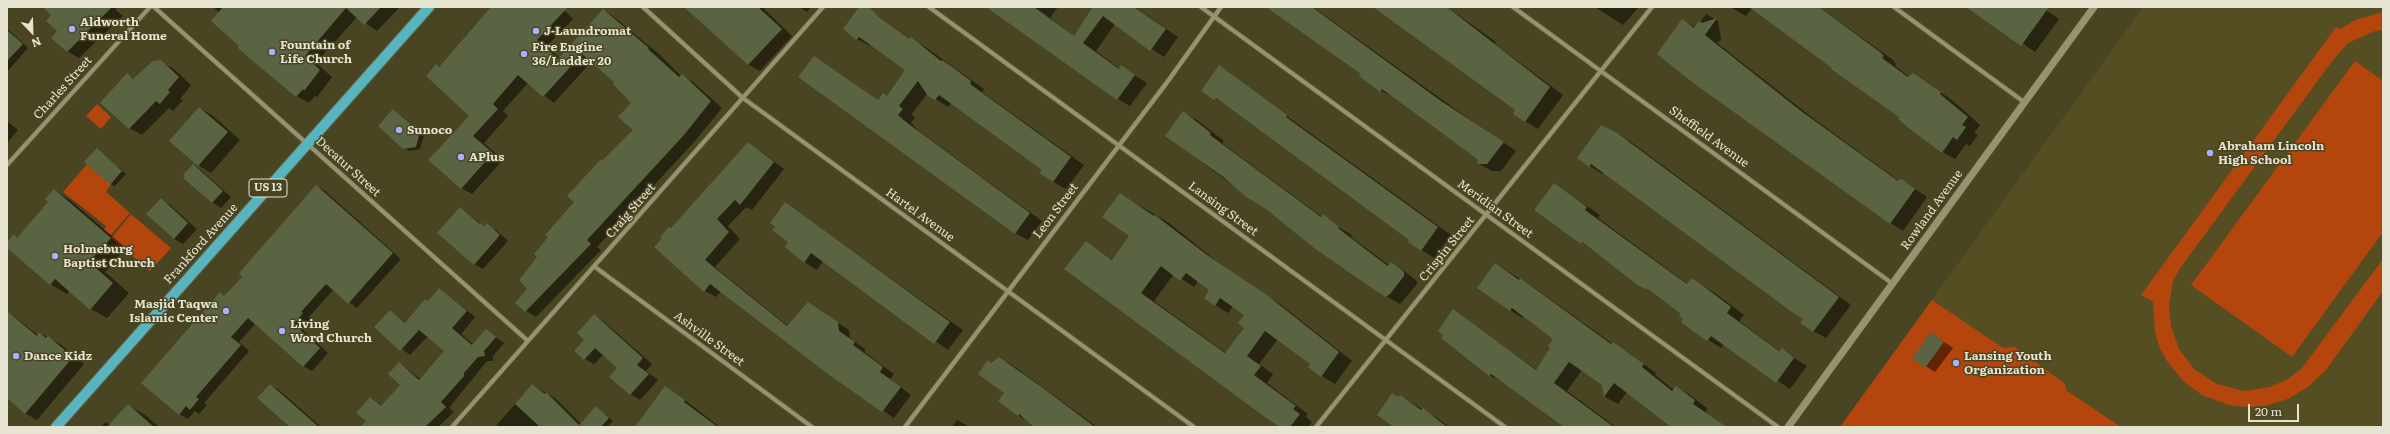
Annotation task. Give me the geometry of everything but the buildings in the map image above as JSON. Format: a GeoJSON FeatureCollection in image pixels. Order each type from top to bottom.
{"type":"FeatureCollection","features":[{"type":"Feature","properties":{"kind":"main road","name":"Frankford Avenue"},"geometry":{"type":"LineString","coordinates":[[56,427],[429,7]]}},
{"type":"Feature","properties":{"kind":"street","name":"Charles Street"},"geometry":{"type":"LineString","coordinates":[[7,165],[150,7]]}},
{"type":"Feature","properties":{"kind":"street","name":"Decatur Street"},"geometry":{"type":"LineString","coordinates":[[154,7],[528,341]]}},
{"type":"Feature","properties":{"kind":"street","name":"Hartel Avenue"},"geometry":{"type":"LineString","coordinates":[[643,7],[743,98],[1194,427]]}},
{"type":"Feature","properties":{"kind":"street","name":"Craig Street"},"geometry":{"type":"LineString","coordinates":[[452,427],[595,267],[823,7]]}},
{"type":"Feature","properties":{"kind":"street","name":"Lansing Street"},"geometry":{"type":"LineString","coordinates":[[929,7],[1505,427]]}},
{"type":"Feature","properties":{"kind":"street","name":"Meridian Street"},"geometry":{"type":"LineString","coordinates":[[1201,7],[1778,427]]}},
{"type":"Feature","properties":{"kind":"street","name":"Leon Street"},"geometry":{"type":"LineString","coordinates":[[905,427],[1117,145],[1168,81],[1221,7]]}},
{"type":"Feature","properties":{"kind":"street","name":"Sheffield Avenue"},"geometry":{"type":"LineString","coordinates":[[1513,7],[1892,284]]}},
{"type":"Feature","properties":{"kind":"street","name":"Crispin Street"},"geometry":{"type":"LineString","coordinates":[[1316,427],[1487,216],[1652,7]]}},
{"type":"Feature","properties":{"kind":"street"},"geometry":{"type":"LineString","coordinates":[[1894,7],[2024,102]]}},
{"type":"Feature","properties":{"kind":"street","name":"Rowland Avenue"},"geometry":{"type":"LineString","coordinates":[[1788,427],[2094,7]]}},
{"type":"Feature","properties":{"kind":"street","name":"Ashville Street"},"geometry":{"type":"LineString","coordinates":[[595,267],[812,427]]}},
{"type":"Feature","properties":{"kind":"shaded area","name":"Abraham Lincoln High School"},"geometry":{"type":"Polygon","coordinates":[[[2143,7],[2383,7],[2383,427],[1840,427],[2143,7]]]}},
{"type":"Feature","properties":{"kind":"shaded area"},"geometry":{"type":"Polygon","coordinates":[[[2383,12],[2383,30],[2375,31],[2348,43],[2333,60],[2181,267],[2173,281],[2169,305],[2171,326],[2179,349],[2194,369],[2217,384],[2244,391],[2270,387],[2288,379],[2302,368],[2383,259],[2383,291],[2326,370],[2308,387],[2288,399],[2264,406],[2246,407],[2229,405],[2202,395],[2184,382],[2167,361],[2159,346],[2155,332],[2153,302],[2141,295],[2336,27],[2340,29],[2355,20],[2383,12]]]}},
{"type":"Feature","properties":{"kind":"shaded area"},"geometry":{"type":"Polygon","coordinates":[[[2355,61],[2383,81],[2383,232],[2292,357],[2191,285],[2355,61]]]}},
{"type":"Feature","properties":{"kind":"shaded area"},"geometry":{"type":"Polygon","coordinates":[[[97,104],[111,117],[101,129],[86,116],[97,104]]]}},
{"type":"Feature","properties":{"kind":"shaded area"},"geometry":{"type":"Polygon","coordinates":[[[87,164],[111,185],[106,192],[130,213],[111,235],[104,230],[106,226],[63,192],[87,164]]]}},
{"type":"Feature","properties":{"kind":"shaded area"},"geometry":{"type":"Polygon","coordinates":[[[131,214],[171,248],[150,271],[111,238],[131,214]]]}},
{"type":"Feature","properties":{"kind":"shaded area","name":"Lansing Youth Organization"},"geometry":{"type":"Polygon","coordinates":[[[1932,300],[2003,348],[2015,347],[2065,384],[2066,390],[2121,427],[1840,427],[1932,300]]]}},
{"type":"Feature","properties":{"kind":"place","name":"Aldworth Funeral Home"},"geometry":{"type":"Point","coordinates":[72,29]}},
{"type":"Feature","properties":{"kind":"place","name":"J-Laundromat"},"geometry":{"type":"Point","coordinates":[536,31]}},
{"type":"Feature","properties":{"kind":"place","name":"Fountain of Life Church"},"geometry":{"type":"Point","coordinates":[272,52]}},
{"type":"Feature","properties":{"kind":"place","name":"Fire Engine 36/Ladder 20"},"geometry":{"type":"Point","coordinates":[524,54]}},
{"type":"Feature","properties":{"kind":"place","name":"Sunoco"},"geometry":{"type":"Point","coordinates":[399,130]}},
{"type":"Feature","properties":{"kind":"place","name":"Abraham Lincoln High School"},"geometry":{"type":"Point","coordinates":[2210,153]}},
{"type":"Feature","properties":{"kind":"place","name":"APlus"},"geometry":{"type":"Point","coordinates":[461,157]}},
{"type":"Feature","properties":{"kind":"place","name":"Holmeburg Baptist Church"},"geometry":{"type":"Point","coordinates":[55,256]}},
{"type":"Feature","properties":{"kind":"place","name":"Masjid Taqwa Islamic Center"},"geometry":{"type":"Point","coordinates":[226,311]}},
{"type":"Feature","properties":{"kind":"place","name":"Living Word Church"},"geometry":{"type":"Point","coordinates":[282,331]}},
{"type":"Feature","properties":{"kind":"place","name":"Dance Kidz"},"geometry":{"type":"Point","coordinates":[16,356]}},
{"type":"Feature","properties":{"kind":"place","name":"Lansing Youth Organization"},"geometry":{"type":"Point","coordinates":[1956,363]}}]}
